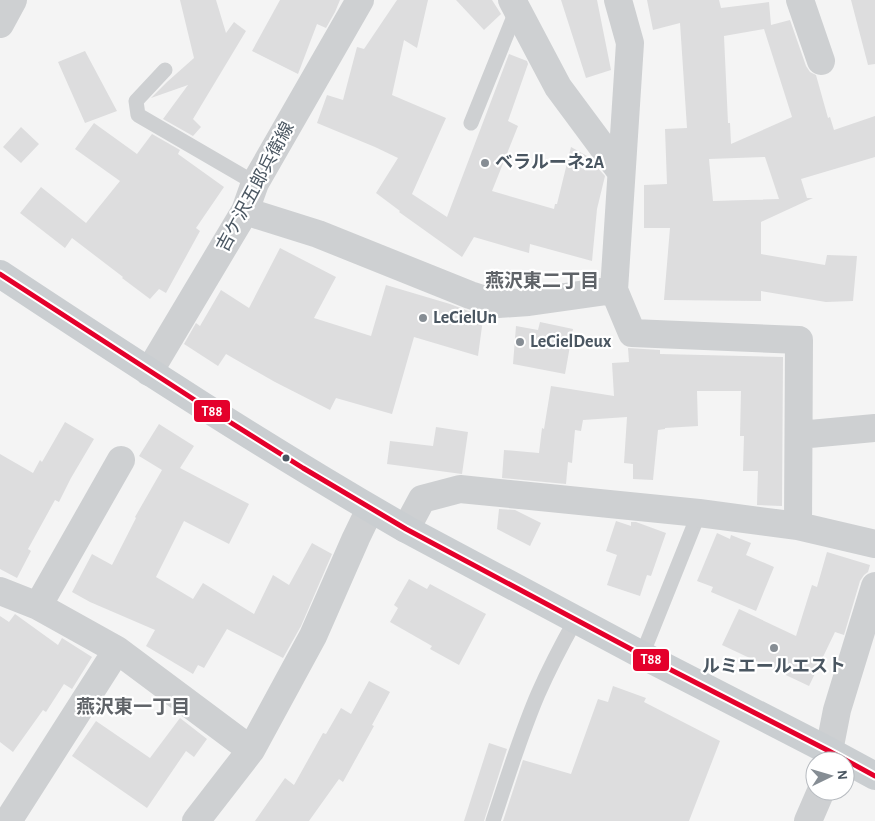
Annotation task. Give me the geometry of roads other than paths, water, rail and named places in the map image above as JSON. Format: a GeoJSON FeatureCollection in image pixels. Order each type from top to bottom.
{"type":"FeatureCollection","features":[{"type":"Feature","properties":{"kind":"main road"},"geometry":{"type":"LineString","coordinates":[[0,274],[149,372],[288,460],[370,509],[819,751]]}},
{"type":"Feature","properties":{"kind":"main road"},"geometry":{"type":"LineString","coordinates":[[855,767],[875,776]]}},
{"type":"Feature","properties":{"kind":"street"},"geometry":{"type":"LineString","coordinates":[[0,24],[13,0]]}},
{"type":"Feature","properties":{"kind":"street","name":"吉ケ沢五郎兵衛線"},"geometry":{"type":"LineString","coordinates":[[149,372],[245,211],[256,183],[360,0]]}},
{"type":"Feature","properties":{"kind":"street"},"geometry":{"type":"LineString","coordinates":[[618,0],[630,43],[614,290],[632,333],[799,340],[798,526]]}},
{"type":"Feature","properties":{"kind":"street"},"geometry":{"type":"LineString","coordinates":[[800,0],[821,62]]}},
{"type":"Feature","properties":{"kind":"street"},"geometry":{"type":"LineString","coordinates":[[515,5],[558,87],[621,172]]}},
{"type":"Feature","properties":{"kind":"street"},"geometry":{"type":"LineString","coordinates":[[245,211],[318,234],[470,296],[498,304],[529,302],[614,290]]}},
{"type":"Feature","properties":{"kind":"street"},"geometry":{"type":"LineString","coordinates":[[799,435],[875,428]]}},
{"type":"Feature","properties":{"kind":"street"},"geometry":{"type":"LineString","coordinates":[[38,606],[121,460]]}},
{"type":"Feature","properties":{"kind":"street"},"geometry":{"type":"LineString","coordinates":[[406,529],[422,499],[460,489],[699,513],[798,526],[875,544]]}},
{"type":"Feature","properties":{"kind":"street"},"geometry":{"type":"LineString","coordinates":[[196,821],[251,750],[314,636],[370,509]]}},
{"type":"Feature","properties":{"kind":"street"},"geometry":{"type":"LineString","coordinates":[[829,751],[837,710],[875,586]]}},
{"type":"Feature","properties":{"kind":"street"},"geometry":{"type":"LineString","coordinates":[[0,590],[38,606],[117,650],[251,750]]}},
{"type":"Feature","properties":{"kind":"street"},"geometry":{"type":"LineString","coordinates":[[8,821],[117,650]]}},
{"type":"Feature","properties":{"kind":"street"},"geometry":{"type":"LineString","coordinates":[[808,821],[817,801]]}},
{"type":"Feature","properties":{"kind":"lane"},"geometry":{"type":"LineString","coordinates":[[471,123],[515,5]]}},
{"type":"Feature","properties":{"kind":"lane"},"geometry":{"type":"LineString","coordinates":[[165,70],[136,101],[138,115],[256,183]]}},
{"type":"Feature","properties":{"kind":"lane"},"geometry":{"type":"LineString","coordinates":[[642,655],[699,513]]}},
{"type":"Feature","properties":{"kind":"lane"},"geometry":{"type":"LineString","coordinates":[[493,821],[538,694],[576,619]]}},
{"type":"Feature","properties":{"kind":"place","name":"ベラルーネ2A"},"geometry":{"type":"Point","coordinates":[485,163]}},
{"type":"Feature","properties":{"kind":"place","name":"LeCielUn"},"geometry":{"type":"Point","coordinates":[423,318]}},
{"type":"Feature","properties":{"kind":"place","name":"LeCielDeux"},"geometry":{"type":"Point","coordinates":[520,342]}},
{"type":"Feature","properties":{"kind":"place","name":"ルミエールエスト"},"geometry":{"type":"Point","coordinates":[774,648]}},
{"type":"Feature","properties":{"kind":"district","name":"燕沢東二丁目"},"geometry":{"type":"Point","coordinates":[542,281]}},
{"type":"Feature","properties":{"kind":"district","name":"燕沢東一丁目"},"geometry":{"type":"Point","coordinates":[133,707]}}]}
